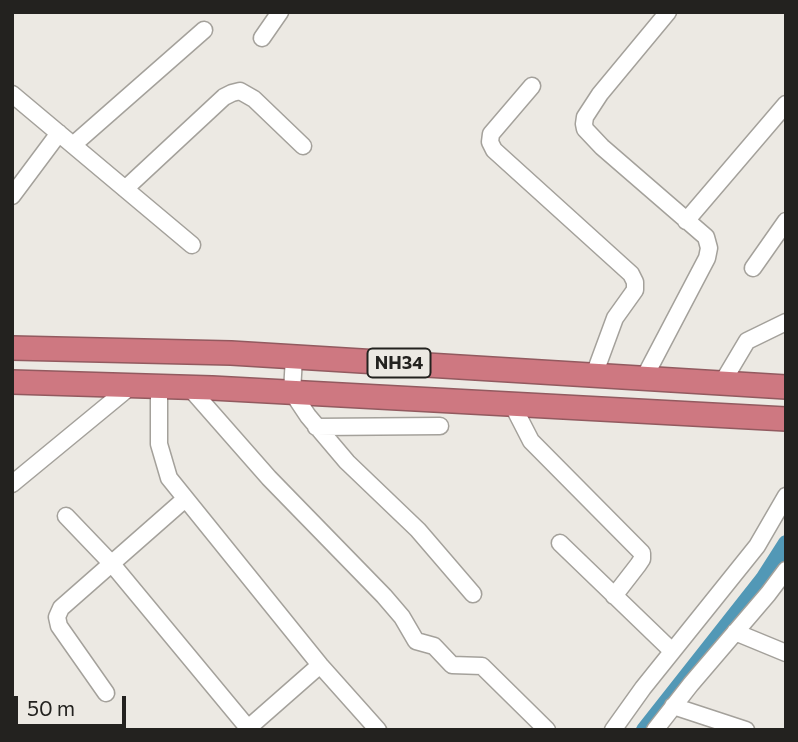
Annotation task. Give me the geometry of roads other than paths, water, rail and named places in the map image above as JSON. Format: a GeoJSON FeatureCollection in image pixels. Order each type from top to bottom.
{"type":"FeatureCollection","features":[{"type":"Feature","properties":{"kind":"highway","name":"NH34"},"geometry":{"type":"LineString","coordinates":[[12,348],[294,357],[786,387]]}},
{"type":"Feature","properties":{"kind":"highway","name":"NH34"},"geometry":{"type":"LineString","coordinates":[[12,382],[189,387],[786,419]]}},
{"type":"Feature","properties":{"kind":"street"},"geometry":{"type":"LineString","coordinates":[[262,38],[280,12]]}},
{"type":"Feature","properties":{"kind":"street"},"geometry":{"type":"LineString","coordinates":[[644,378],[707,258],[709,248],[706,237],[602,148],[585,130],[584,124],[585,117],[600,94],[668,12]]}},
{"type":"Feature","properties":{"kind":"street"},"geometry":{"type":"LineString","coordinates":[[73,145],[204,30]]}},
{"type":"Feature","properties":{"kind":"street"},"geometry":{"type":"LineString","coordinates":[[532,86],[491,134],[490,142],[494,150],[631,274],[635,282],[635,290],[615,318],[594,375]]}},
{"type":"Feature","properties":{"kind":"street"},"geometry":{"type":"LineString","coordinates":[[125,189],[224,97],[240,91],[254,99],[303,146]]}},
{"type":"Feature","properties":{"kind":"street"},"geometry":{"type":"LineString","coordinates":[[12,94],[192,245]]}},
{"type":"Feature","properties":{"kind":"street"},"geometry":{"type":"LineString","coordinates":[[686,220],[786,104]]}},
{"type":"Feature","properties":{"kind":"street"},"geometry":{"type":"LineString","coordinates":[[12,196],[59,133]]}},
{"type":"Feature","properties":{"kind":"street"},"geometry":{"type":"LineString","coordinates":[[753,268],[786,221]]}},
{"type":"Feature","properties":{"kind":"street"},"geometry":{"type":"LineString","coordinates":[[786,322],[747,341],[734,384],[786,377]]}},
{"type":"Feature","properties":{"kind":"street"},"geometry":{"type":"LineString","coordinates":[[294,357],[292,392],[316,427],[347,462],[418,530],[473,594]]}},
{"type":"Feature","properties":{"kind":"street"},"geometry":{"type":"LineString","coordinates":[[12,484],[131,386]]}},
{"type":"Feature","properties":{"kind":"street"},"geometry":{"type":"LineString","coordinates":[[159,386],[159,444],[169,478],[320,665],[378,730]]}},
{"type":"Feature","properties":{"kind":"street"},"geometry":{"type":"LineString","coordinates":[[189,387],[269,478],[384,596],[402,617],[416,641],[434,646],[452,665],[482,666],[547,730]]}},
{"type":"Feature","properties":{"kind":"street"},"geometry":{"type":"LineString","coordinates":[[512,404],[531,441],[642,553],[642,559],[614,596]]}},
{"type":"Feature","properties":{"kind":"street"},"geometry":{"type":"LineString","coordinates":[[316,427],[440,426]]}},
{"type":"Feature","properties":{"kind":"street"},"geometry":{"type":"LineString","coordinates":[[613,730],[672,651],[757,546],[786,496]]}},
{"type":"Feature","properties":{"kind":"street"},"geometry":{"type":"LineString","coordinates":[[106,693],[59,626],[57,617],[61,608],[185,499]]}},
{"type":"Feature","properties":{"kind":"street"},"geometry":{"type":"LineString","coordinates":[[66,516],[112,564],[247,729],[320,665]]}},
{"type":"Feature","properties":{"kind":"street"},"geometry":{"type":"LineString","coordinates":[[561,543],[672,651]]}},
{"type":"Feature","properties":{"kind":"street"},"geometry":{"type":"LineString","coordinates":[[655,730],[786,570]]}},
{"type":"Feature","properties":{"kind":"street"},"geometry":{"type":"LineString","coordinates":[[736,632],[786,653]]}},
{"type":"Feature","properties":{"kind":"street"},"geometry":{"type":"LineString","coordinates":[[673,706],[746,730]]}},
{"type":"Feature","properties":{"kind":"street"},"geometry":{"type":"LineString","coordinates":[[522,730],[534,717]]}},
{"type":"Feature","properties":{"kind":"waterway"},"geometry":{"type":"LineString","coordinates":[[644,730],[763,579],[786,543]]}}]}
